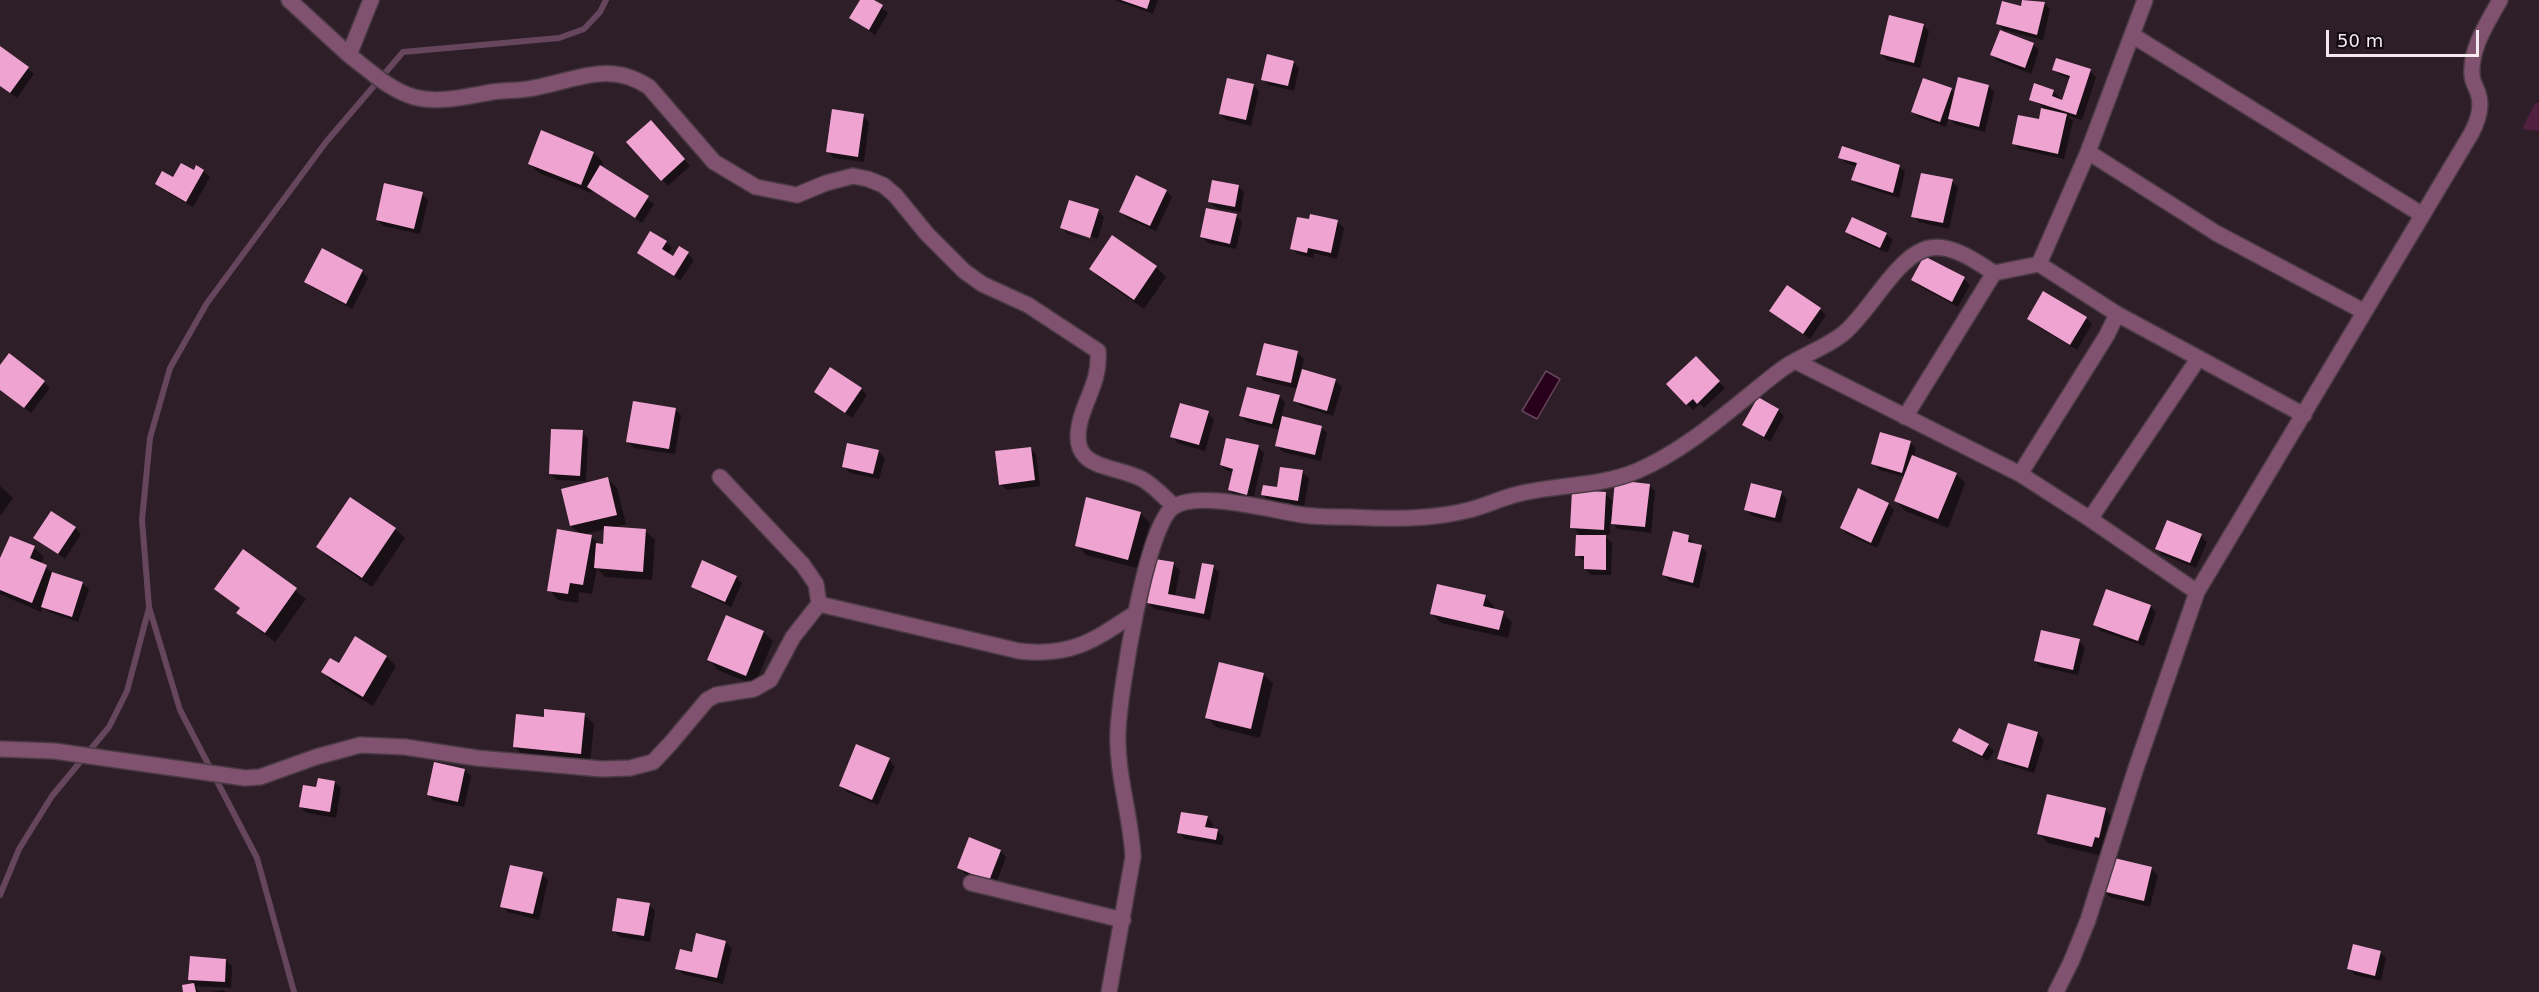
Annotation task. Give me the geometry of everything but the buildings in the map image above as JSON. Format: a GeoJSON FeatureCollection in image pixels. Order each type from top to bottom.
{"type":"FeatureCollection","features":[{"type":"Feature","properties":{"kind":"street"},"geometry":{"type":"LineString","coordinates":[[289,0],[353,58],[391,86],[415,97],[435,99],[538,88],[578,75],[619,74],[637,79],[649,87],[714,162],[756,187],[797,195],[826,183],[853,176],[883,185],[895,195],[927,234],[964,271],[982,284],[1028,305],[1098,351],[1096,382],[1081,418],[1077,442],[1080,452],[1102,467],[1142,479],[1174,506]]}},
{"type":"Feature","properties":{"kind":"street"},"geometry":{"type":"LineString","coordinates":[[353,58],[371,0]]}},
{"type":"Feature","properties":{"kind":"street"},"geometry":{"type":"LineString","coordinates":[[2039,264],[2088,152],[2145,0]]}},
{"type":"Feature","properties":{"kind":"street"},"geometry":{"type":"LineString","coordinates":[[2056,992],[2088,920],[2135,771],[2197,592],[2476,124],[2480,104],[2472,77],[2473,56],[2484,29],[2500,0]]}},
{"type":"Feature","properties":{"kind":"street"},"geometry":{"type":"LineString","coordinates":[[2132,35],[2421,214]]}},
{"type":"Feature","properties":{"kind":"street"},"geometry":{"type":"LineString","coordinates":[[2088,152],[2216,233],[2363,311]]}},
{"type":"Feature","properties":{"kind":"street"},"geometry":{"type":"LineString","coordinates":[[1109,992],[1133,857],[1132,837],[1120,773],[1118,731],[1134,614],[1160,529],[1167,514],[1174,506],[1201,500],[1306,516],[1421,518],[1470,510],[1518,494],[1602,483],[1648,466],[1701,432],[1795,361],[1843,335],[1904,264],[1925,249],[1935,248],[1959,253],[1976,260],[1994,273]]}},
{"type":"Feature","properties":{"kind":"street"},"geometry":{"type":"LineString","coordinates":[[1905,417],[1994,273],[2039,264],[2117,314],[2304,415]]}},
{"type":"Feature","properties":{"kind":"street"},"geometry":{"type":"LineString","coordinates":[[2020,474],[2107,335],[2117,314]]}},
{"type":"Feature","properties":{"kind":"street"},"geometry":{"type":"LineString","coordinates":[[2090,519],[2198,359]]}},
{"type":"Feature","properties":{"kind":"street"},"geometry":{"type":"LineString","coordinates":[[1795,361],[2020,474],[2197,592]]}},
{"type":"Feature","properties":{"kind":"street"},"geometry":{"type":"LineString","coordinates":[[0,749],[54,751],[230,777],[260,777],[316,757],[360,745],[405,747],[477,758],[602,769],[630,768],[652,762],[707,700],[716,695],[754,689],[770,680],[800,627],[819,604],[816,584],[803,565],[720,477]]}},
{"type":"Feature","properties":{"kind":"street"},"geometry":{"type":"LineString","coordinates":[[819,604],[1019,651],[1043,654],[1092,641],[1134,614]]}},
{"type":"Feature","properties":{"kind":"street"},"geometry":{"type":"LineString","coordinates":[[971,883],[1123,920]]}},
{"type":"Feature","properties":{"kind":"shaded area"},"geometry":{"type":"Polygon","coordinates":[[[2535,103],[2539,103],[2539,131],[2522,129],[2535,103]]]}},
{"type":"Feature","properties":{"kind":"shaded area"},"geometry":{"type":"Polygon","coordinates":[[[1546,371],[1560,379],[1537,419],[1522,411],[1546,371]]]}},
{"type":"Feature","properties":{"kind":"waterway"},"geometry":{"type":"LineString","coordinates":[[294,992],[257,858],[180,710],[149,607],[142,520],[150,438],[170,368],[207,303],[326,142],[403,52],[559,38],[584,29],[600,12],[606,0]]}},
{"type":"Feature","properties":{"kind":"waterway"},"geometry":{"type":"LineString","coordinates":[[0,895],[19,849],[52,796],[109,727],[127,691],[149,608]]}}]}
